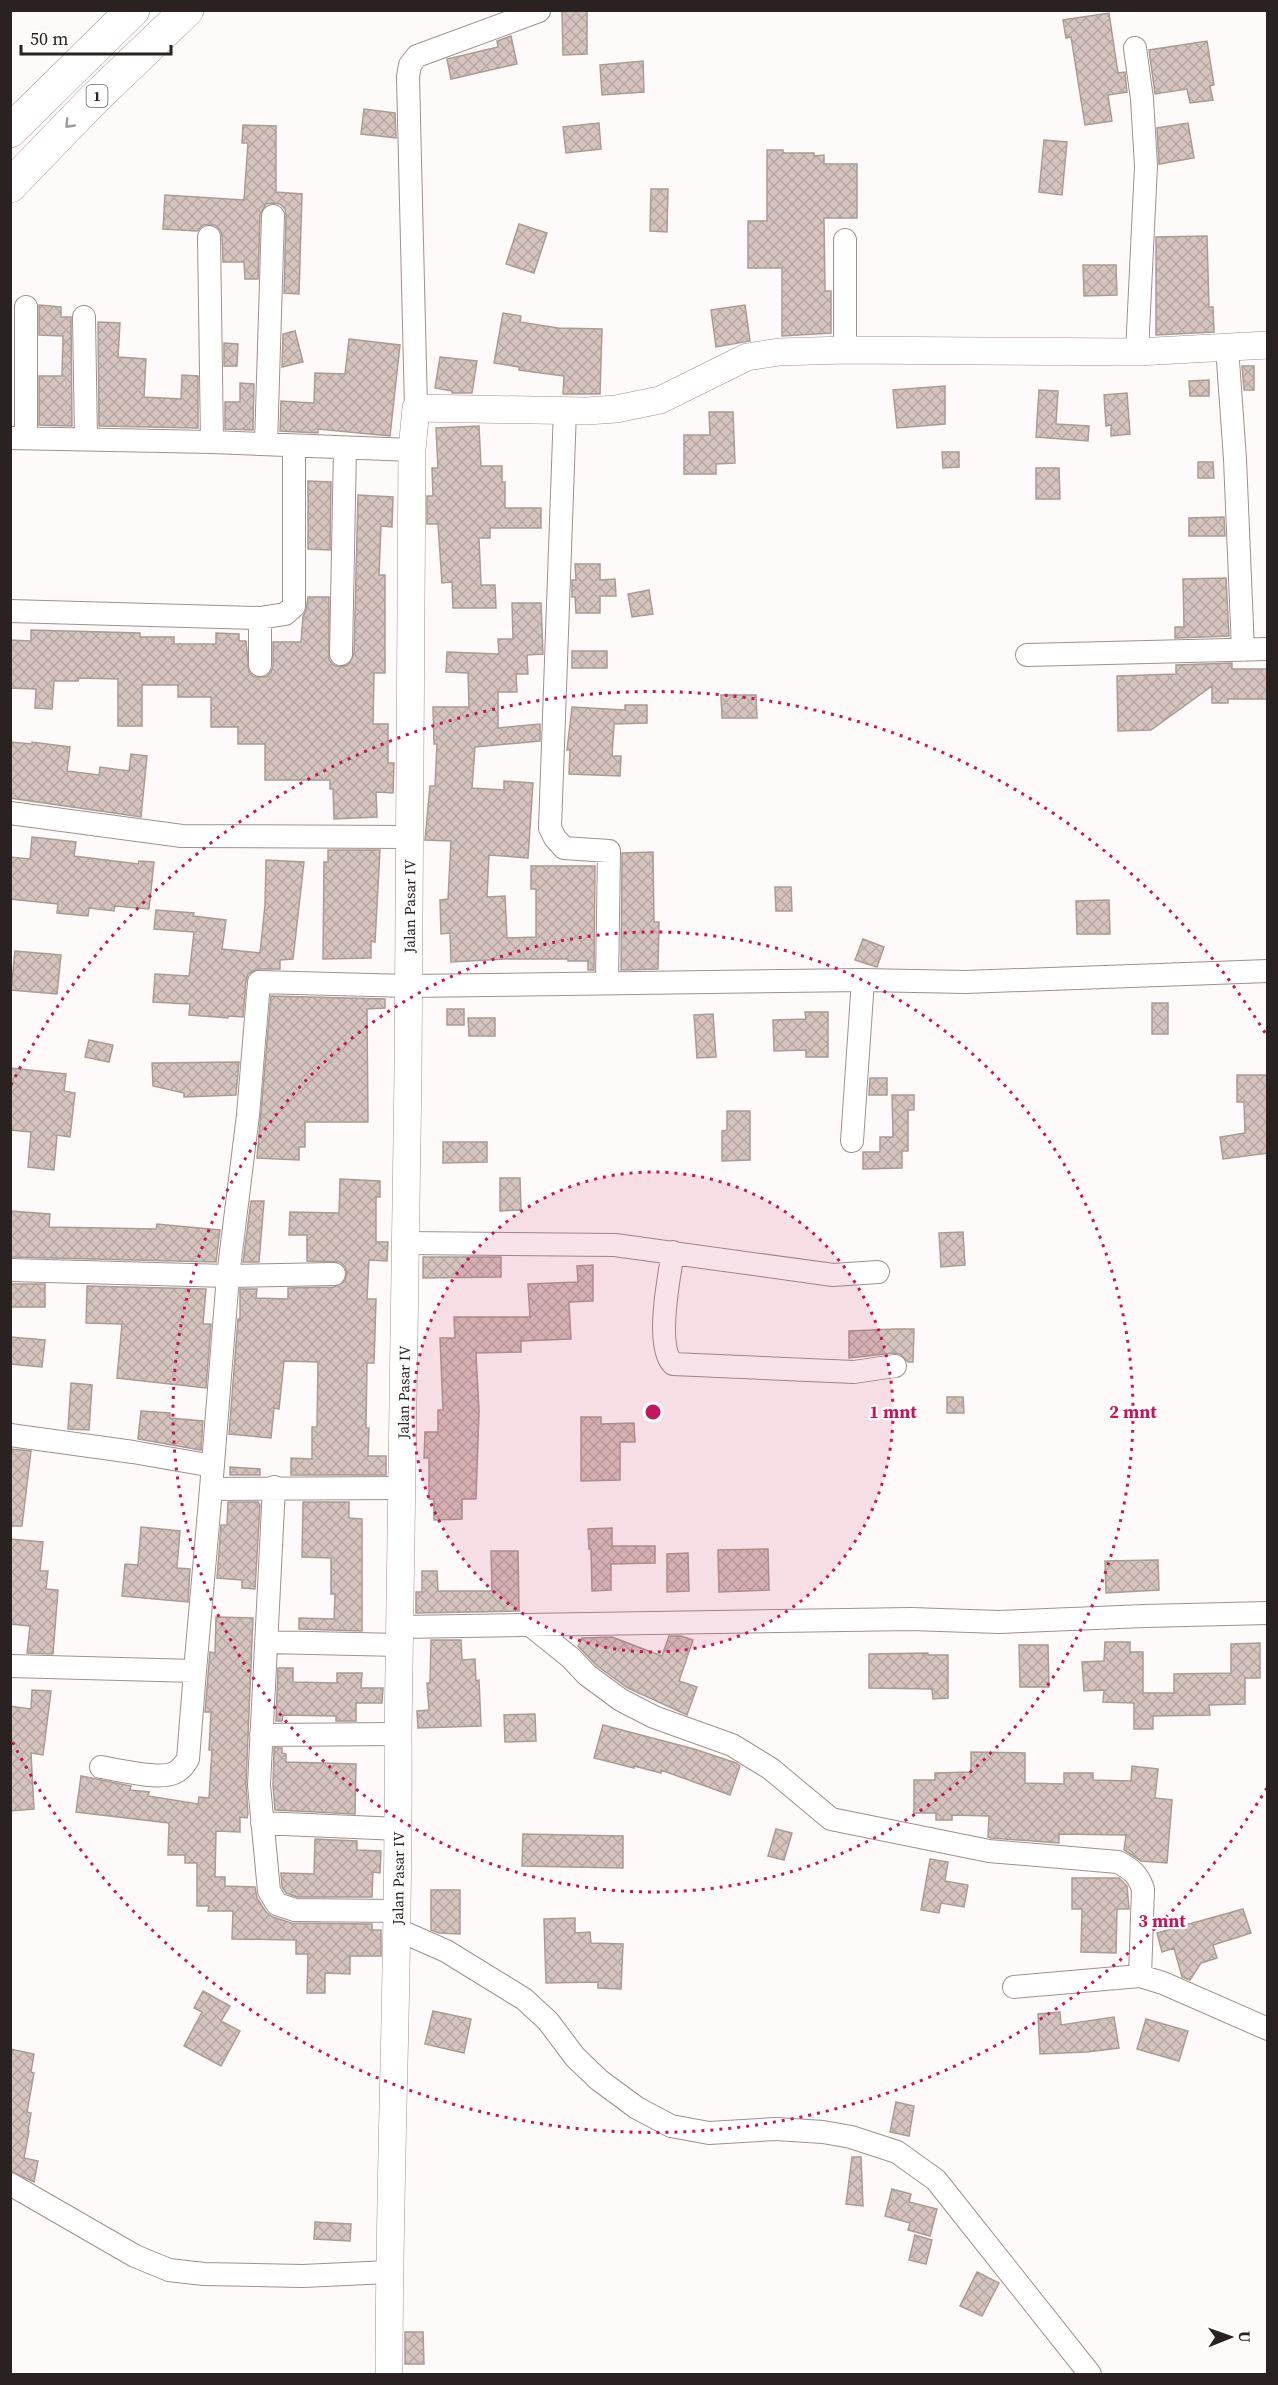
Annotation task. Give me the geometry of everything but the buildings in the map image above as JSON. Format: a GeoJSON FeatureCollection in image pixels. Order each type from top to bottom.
{"type":"FeatureCollection","features":[{"type":"Feature","properties":{"kind":"highway","name":"1"},"geometry":{"type":"LineString","coordinates":[[10,131],[133,10]]}},
{"type":"Feature","properties":{"kind":"highway","name":"1"},"geometry":{"type":"LineString","coordinates":[[10,186],[93,99],[187,10]]}},
{"type":"Feature","properties":{"kind":"street"},"geometry":{"type":"LineString","coordinates":[[538,11],[417,56],[410,65],[408,77],[416,408],[616,409],[660,400],[747,357],[779,352],[845,350],[1137,352],[1268,345]]}},
{"type":"Feature","properties":{"kind":"street"},"geometry":{"type":"LineString","coordinates":[[1135,48],[1142,99],[1146,166],[1137,352]]}},
{"type":"Feature","properties":{"kind":"street"},"geometry":{"type":"LineString","coordinates":[[266,444],[273,216]]}},
{"type":"Feature","properties":{"kind":"street"},"geometry":{"type":"LineString","coordinates":[[209,237],[212,442]]}},
{"type":"Feature","properties":{"kind":"street"},"geometry":{"type":"LineString","coordinates":[[845,240],[845,350]]}},
{"type":"Feature","properties":{"kind":"street"},"geometry":{"type":"LineString","coordinates":[[27,307],[18,438],[212,442],[412,450]]}},
{"type":"Feature","properties":{"kind":"street"},"geometry":{"type":"LineString","coordinates":[[84,317],[86,439]]}},
{"type":"Feature","properties":{"kind":"street"},"geometry":{"type":"LineString","coordinates":[[1227,347],[1235,459],[1243,650]]}},
{"type":"Feature","properties":{"kind":"street","name":"Jalan Pasar IV"},"geometry":{"type":"LineString","coordinates":[[389,2374],[389,2272],[399,1829],[398,1734],[409,986],[408,837],[412,450],[416,408]]}},
{"type":"Feature","properties":{"kind":"street"},"geometry":{"type":"LineString","coordinates":[[565,410],[550,828],[564,848],[609,851],[607,982]]}},
{"type":"Feature","properties":{"kind":"street"},"geometry":{"type":"LineString","coordinates":[[10,611],[261,618],[285,614],[294,606],[294,446]]}},
{"type":"Feature","properties":{"kind":"street"},"geometry":{"type":"LineString","coordinates":[[341,654],[345,448]]}},
{"type":"Feature","properties":{"kind":"street"},"geometry":{"type":"LineString","coordinates":[[260,665],[261,618]]}},
{"type":"Feature","properties":{"kind":"street"},"geometry":{"type":"LineString","coordinates":[[1028,655],[1268,649]]}},
{"type":"Feature","properties":{"kind":"street"},"geometry":{"type":"LineString","coordinates":[[10,813],[182,836],[408,837]]}},
{"type":"Feature","properties":{"kind":"street"},"geometry":{"type":"LineString","coordinates":[[101,1767],[162,1775],[173,1773],[188,1759],[228,1276],[248,1115],[259,982],[409,986],[863,980],[966,982],[1268,971]]}},
{"type":"Feature","properties":{"kind":"street"},"geometry":{"type":"LineString","coordinates":[[852,1141],[863,980]]}},
{"type":"Feature","properties":{"kind":"street"},"geometry":{"type":"LineString","coordinates":[[405,1243],[615,1245],[833,1275],[878,1272]]}},
{"type":"Feature","properties":{"kind":"street"},"geometry":{"type":"LineString","coordinates":[[673,1252],[665,1328],[665,1351],[673,1364],[854,1372],[895,1366]]}},
{"type":"Feature","properties":{"kind":"street"},"geometry":{"type":"LineString","coordinates":[[10,1270],[228,1276],[334,1274]]}},
{"type":"Feature","properties":{"kind":"street"},"geometry":{"type":"LineString","coordinates":[[10,1435],[213,1466]]}},
{"type":"Feature","properties":{"kind":"street"},"geometry":{"type":"LineString","coordinates":[[274,1487],[259,1785],[269,1891],[277,1904],[295,1910],[396,1920],[524,1999],[548,2021],[574,2057],[599,2080],[637,2108],[671,2126],[709,2133],[776,2129],[823,2132],[851,2137],[897,2151],[936,2180],[1090,2374]]}},
{"type":"Feature","properties":{"kind":"street"},"geometry":{"type":"LineString","coordinates":[[211,1489],[402,1488]]}},
{"type":"Feature","properties":{"kind":"street"},"geometry":{"type":"LineString","coordinates":[[266,1642],[400,1636],[530,1625],[911,1619],[999,1622],[1268,1613]]}},
{"type":"Feature","properties":{"kind":"street"},"geometry":{"type":"LineString","coordinates":[[530,1625],[621,1700],[654,1718],[732,1745],[771,1769],[831,1819],[989,1851],[1118,1862],[1131,1869],[1139,1876],[1143,1889],[1140,1976]]}},
{"type":"Feature","properties":{"kind":"street"},"geometry":{"type":"LineString","coordinates":[[10,1666],[195,1671]]}},
{"type":"Feature","properties":{"kind":"street"},"geometry":{"type":"LineString","coordinates":[[261,1735],[398,1734]]}},
{"type":"Feature","properties":{"kind":"street"},"geometry":{"type":"LineString","coordinates":[[262,1823],[399,1829]]}},
{"type":"Feature","properties":{"kind":"street"},"geometry":{"type":"LineString","coordinates":[[1014,1987],[1140,1976],[1163,1983],[1268,2029]]}},
{"type":"Feature","properties":{"kind":"street"},"geometry":{"type":"LineString","coordinates":[[10,2184],[135,2256],[169,2270],[204,2274],[303,2276],[389,2272]]}}]}
